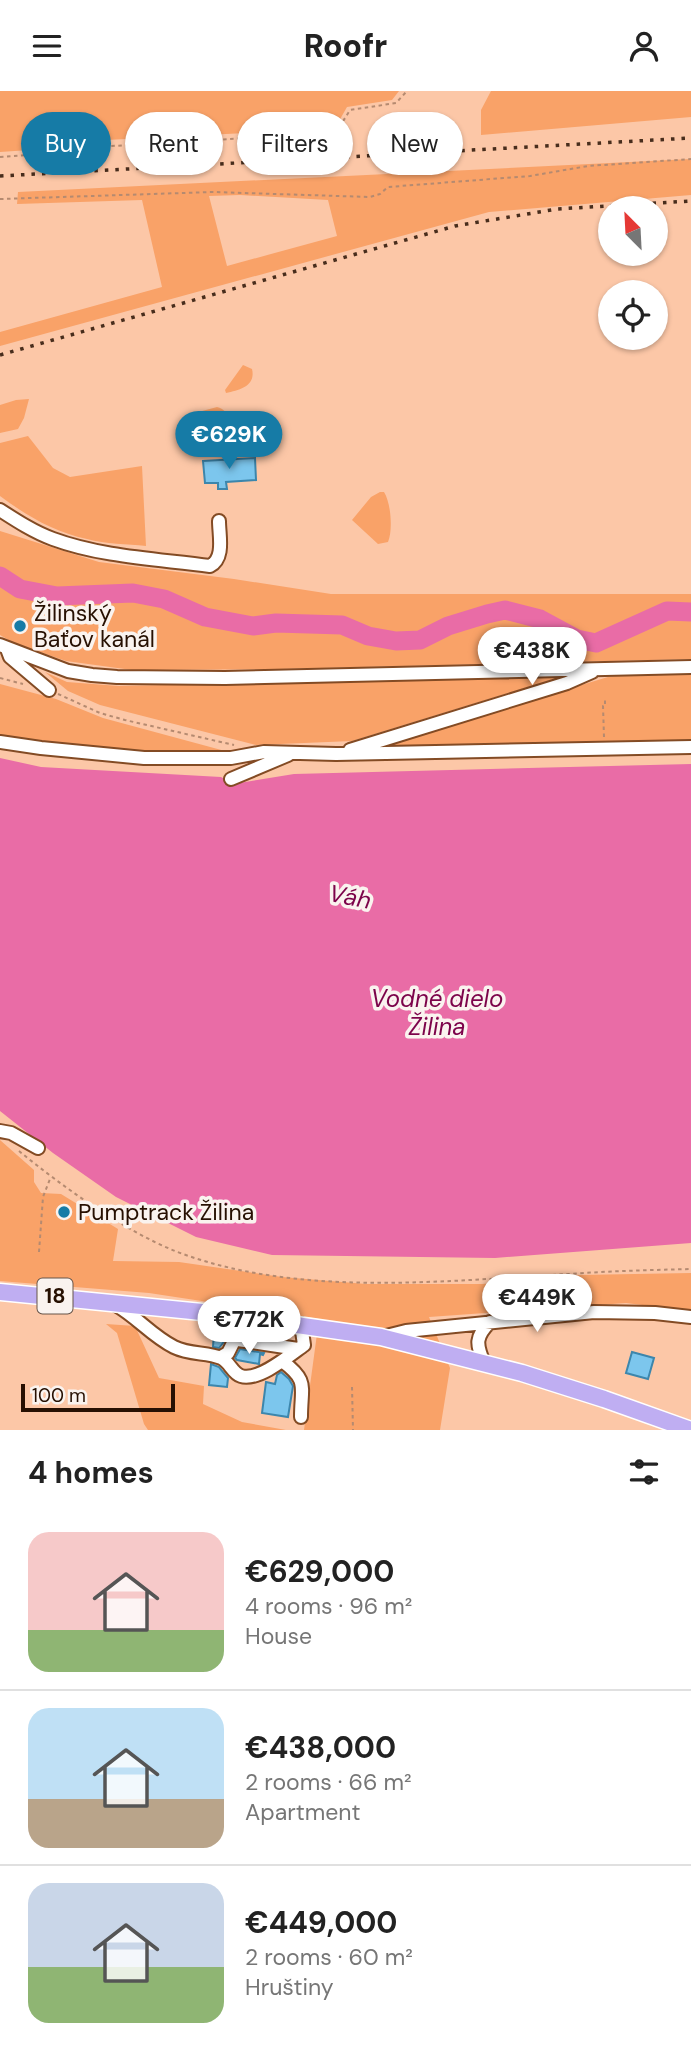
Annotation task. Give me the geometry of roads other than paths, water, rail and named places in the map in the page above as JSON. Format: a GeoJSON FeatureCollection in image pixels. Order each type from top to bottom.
{"type":"FeatureCollection","features":[{"type":"Feature","properties":{"kind":"main road","name":"18"},"geometry":{"type":"LineString","coordinates":[[0,1292],[109,1301],[301,1324],[381,1337],[484,1363],[604,1399],[691,1430]]}},
{"type":"Feature","properties":{"kind":"street"},"geometry":{"type":"LineString","coordinates":[[0,510],[26,527],[76,546],[210,566],[216,563],[220,555],[219,521]]}},
{"type":"Feature","properties":{"kind":"street"},"geometry":{"type":"LineString","coordinates":[[4,647],[68,671],[117,677],[225,678],[691,667]]}},
{"type":"Feature","properties":{"kind":"street"},"geometry":{"type":"LineString","coordinates":[[4,647],[10,657],[49,690]]}},
{"type":"Feature","properties":{"kind":"street"},"geometry":{"type":"LineString","coordinates":[[336,754],[567,683],[598,669]]}},
{"type":"Feature","properties":{"kind":"street"},"geometry":{"type":"LineString","coordinates":[[0,742],[144,758],[231,758],[264,752],[336,754],[691,747]]}},
{"type":"Feature","properties":{"kind":"street"},"geometry":{"type":"LineString","coordinates":[[231,779],[291,754]]}},
{"type":"Feature","properties":{"kind":"street"},"geometry":{"type":"LineString","coordinates":[[0,1131],[11,1133],[38,1148]]}},
{"type":"Feature","properties":{"kind":"street"},"geometry":{"type":"LineString","coordinates":[[109,1301],[127,1311],[172,1346],[192,1353],[220,1357],[235,1373],[247,1377],[273,1367],[330,1328]]}},
{"type":"Feature","properties":{"kind":"street"},"geometry":{"type":"LineString","coordinates":[[381,1337],[406,1331],[490,1321],[594,1312],[656,1313],[691,1317]]}},
{"type":"Feature","properties":{"kind":"street"},"geometry":{"type":"LineString","coordinates":[[484,1363],[479,1351],[479,1335],[490,1321]]}},
{"type":"Feature","properties":{"kind":"street"},"geometry":{"type":"LineString","coordinates":[[301,1324],[301,1347]]}},
{"type":"Feature","properties":{"kind":"street"},"geometry":{"type":"LineString","coordinates":[[220,1357],[228,1353],[234,1341],[238,1340],[301,1347]]}},
{"type":"Feature","properties":{"kind":"street"},"geometry":{"type":"LineString","coordinates":[[282,1361],[302,1379],[301,1417]]}},
{"type":"Feature","properties":{"kind":"water","name":"Vodné dielo Žilina"},"geometry":{"type":"Polygon","coordinates":[[[0,758],[41,767],[221,777],[233,784],[294,774],[691,764],[691,1243],[495,1258],[272,1255],[196,1237],[116,1197],[53,1153],[0,1111],[0,758]]]}},
{"type":"Feature","properties":{"kind":"waterway"},"geometry":{"type":"LineString","coordinates":[[0,576],[20,589],[57,596],[133,593],[164,599],[205,617],[253,626],[276,623],[342,625],[368,636],[396,641],[420,640],[448,626],[505,610],[540,619],[577,639],[596,643],[667,611],[691,612]]}},
{"type":"Feature","properties":{"kind":"railway"},"geometry":{"type":"LineString","coordinates":[[0,176],[691,138]]}},
{"type":"Feature","properties":{"kind":"railway"},"geometry":{"type":"LineString","coordinates":[[0,355],[455,226],[557,209],[691,201]]}},
{"type":"Feature","properties":{"kind":"place","name":"Žilinský Baťov kanál"},"geometry":{"type":"Point","coordinates":[20,626]}},
{"type":"Feature","properties":{"kind":"place","name":"Pumptrack Žilina"},"geometry":{"type":"Point","coordinates":[64,1212]}},
{"type":"Feature","properties":{"kind":"water label","name":"Váh"},"geometry":{"type":"Point","coordinates":[350,897]}}]}
